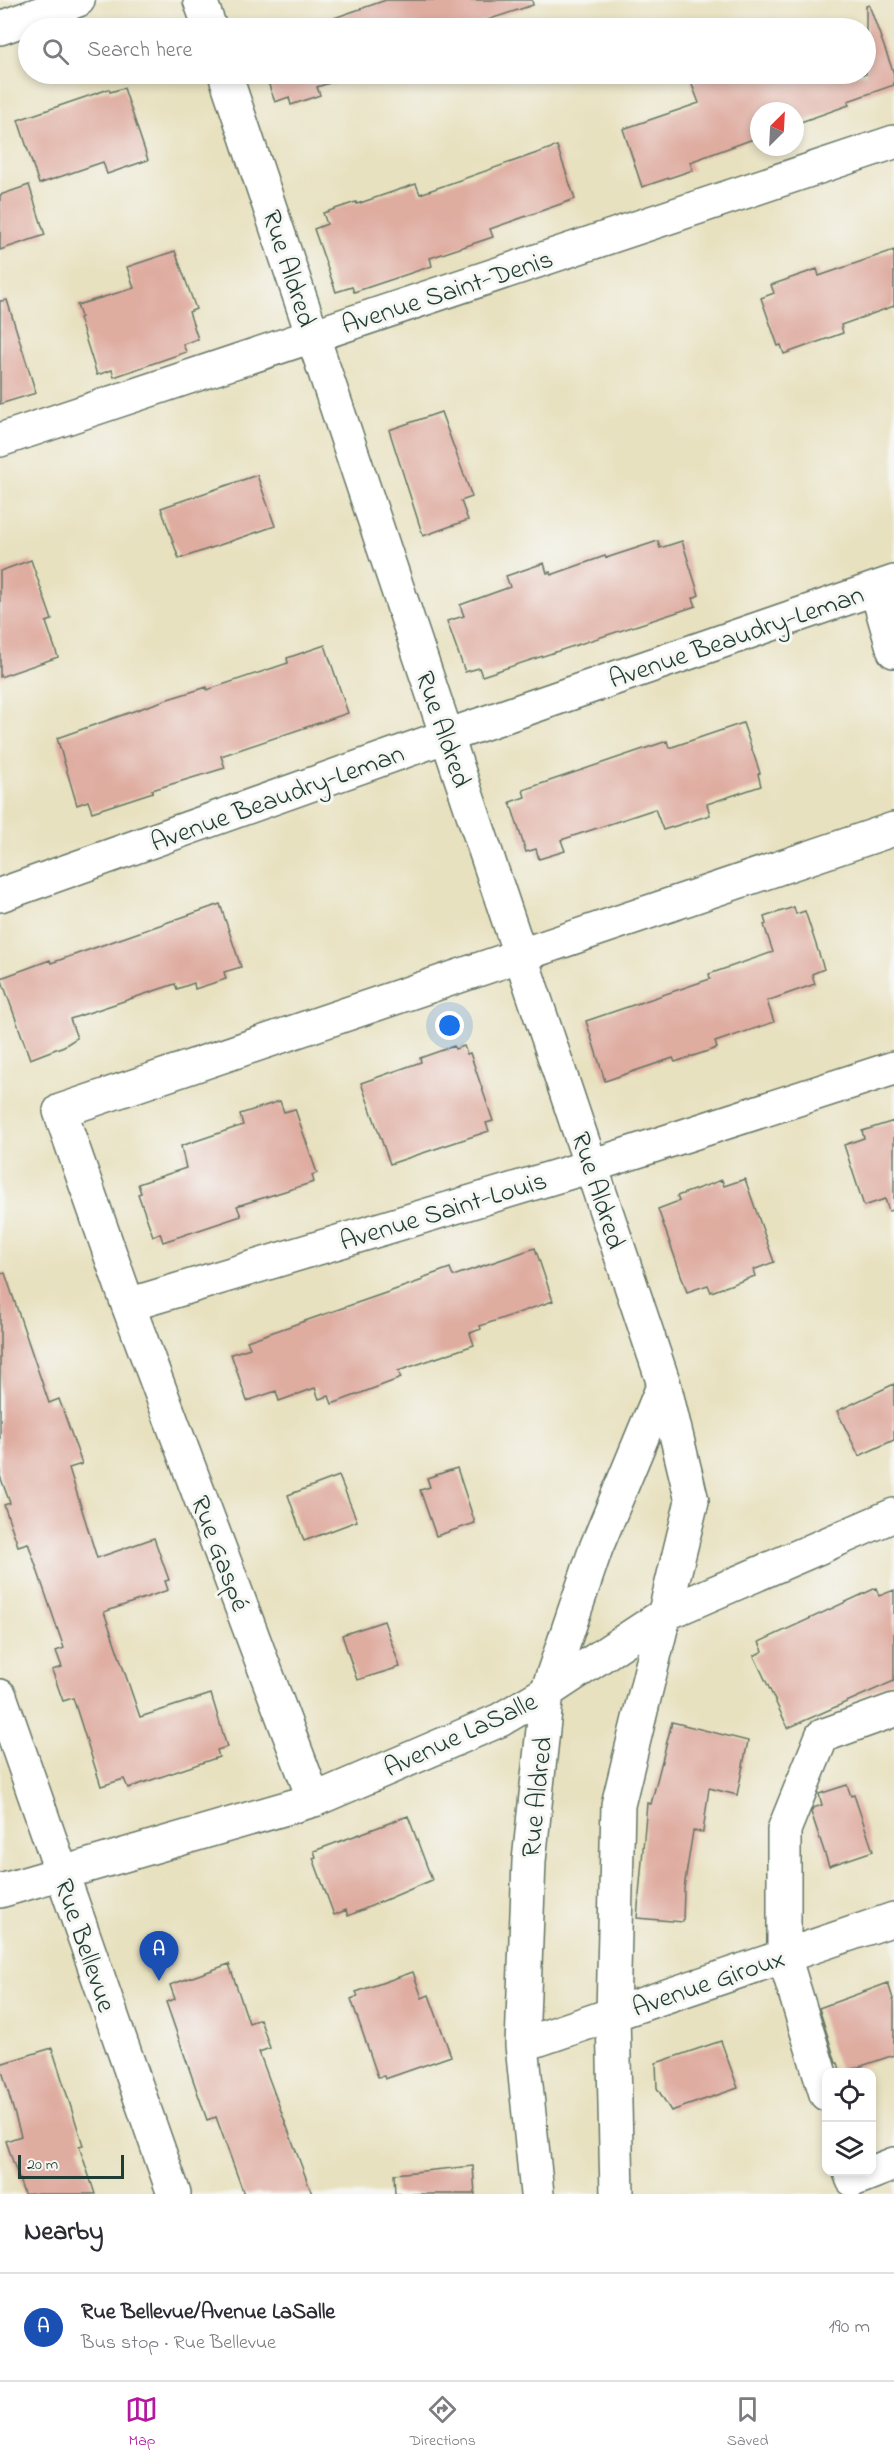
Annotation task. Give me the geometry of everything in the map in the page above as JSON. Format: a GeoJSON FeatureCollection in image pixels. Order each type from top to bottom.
{"type":"FeatureCollection","features":[{"type":"Feature","properties":{"kind":"street"},"geometry":{"type":"LineString","coordinates":[[28,18],[78,0]]}},
{"type":"Feature","properties":{"kind":"street"},"geometry":{"type":"LineString","coordinates":[[200,0],[206,18]]}},
{"type":"Feature","properties":{"kind":"street"},"geometry":{"type":"LineString","coordinates":[[0,28],[18,22]]}},
{"type":"Feature","properties":{"kind":"street","name":"Rue Aldred"},"geometry":{"type":"LineString","coordinates":[[228,84],[663,1384],[692,1500],[618,1805],[613,2014],[617,2194]]}},
{"type":"Feature","properties":{"kind":"street","name":"Avenue Saint-Denis"},"geometry":{"type":"LineString","coordinates":[[0,440],[894,142]]}},
{"type":"Feature","properties":{"kind":"street"},"geometry":{"type":"LineString","coordinates":[[885,585],[894,651]]}},
{"type":"Feature","properties":{"kind":"street","name":"Avenue Beaudry-Leman"},"geometry":{"type":"LineString","coordinates":[[0,895],[447,736],[885,585]]}},
{"type":"Feature","properties":{"kind":"street"},"geometry":{"type":"LineString","coordinates":[[520,956],[894,829]]}},
{"type":"Feature","properties":{"kind":"street","name":"Rue Gaspé"},"geometry":{"type":"LineString","coordinates":[[314,1800],[128,1305],[60,1111],[520,956]]}},
{"type":"Feature","properties":{"kind":"street","name":"Avenue Saint-Louis"},"geometry":{"type":"LineString","coordinates":[[128,1305],[591,1166],[894,1068]]}},
{"type":"Feature","properties":{"kind":"street","name":"Rue Aldred"},"geometry":{"type":"LineString","coordinates":[[537,2194],[522,2045],[529,1861],[547,1692],[596,1548],[663,1384]]}},
{"type":"Feature","properties":{"kind":"street","name":"Avenue LaSalle"},"geometry":{"type":"LineString","coordinates":[[0,1891],[314,1800],[500,1720],[547,1692],[665,1614],[894,1515]]}},
{"type":"Feature","properties":{"kind":"street","name":"Rue Bellevue"},"geometry":{"type":"LineString","coordinates":[[0,1696],[174,2194]]}},
{"type":"Feature","properties":{"kind":"street"},"geometry":{"type":"LineString","coordinates":[[822,2081],[784,1956],[784,1830],[822,1736],[894,1710]]}},
{"type":"Feature","properties":{"kind":"street","name":"Avenue Giroux"},"geometry":{"type":"LineString","coordinates":[[522,2045],[894,1919]]}},
{"type":"Feature","properties":{"kind":"street"},"geometry":{"type":"LineString","coordinates":[[876,2171],[894,2164]]}},
{"type":"Feature","properties":{"kind":"street"},"geometry":{"type":"LineString","coordinates":[[852,2176],[853,2180],[863,2176]]}},
{"type":"Feature","properties":{"kind":"building"},"geometry":{"type":"Polygon","coordinates":[[[386,0],[532,0],[533,5],[493,18],[334,18],[386,0]]]}},
{"type":"Feature","properties":{"kind":"building"},"geometry":{"type":"Polygon","coordinates":[[[869,5],[874,18],[866,18],[866,6],[869,5]]]}},
{"type":"Feature","properties":{"kind":"building"},"geometry":{"type":"Polygon","coordinates":[[[876,24],[894,74],[894,85],[848,101],[849,105],[804,121],[804,102],[750,102],[750,140],[690,162],[693,170],[642,187],[623,129],[699,103],[692,84],[876,84],[876,24]]]}},
{"type":"Feature","properties":{"kind":"building"},"geometry":{"type":"Polygon","coordinates":[[[269,84],[326,84],[317,87],[320,95],[291,105],[289,97],[275,102],[269,84]]]}},
{"type":"Feature","properties":{"kind":"building"},"geometry":{"type":"Polygon","coordinates":[[[124,88],[148,160],[107,174],[103,162],[39,184],[18,120],[109,89],[110,92],[124,88]]]}},
{"type":"Feature","properties":{"kind":"building"},"geometry":{"type":"Polygon","coordinates":[[[557,146],[575,199],[490,229],[493,237],[430,258],[432,266],[354,292],[352,287],[336,292],[314,229],[327,224],[323,213],[416,184],[420,194],[557,146]]]}},
{"type":"Feature","properties":{"kind":"building"},"geometry":{"type":"Polygon","coordinates":[[[29,185],[45,235],[0,250],[0,195],[29,185]]]}},
{"type":"Feature","properties":{"kind":"building"},"geometry":{"type":"Polygon","coordinates":[[[894,250],[894,306],[841,325],[843,333],[784,354],[781,345],[778,346],[761,298],[774,293],[771,285],[817,269],[819,276],[894,250]]]}},
{"type":"Feature","properties":{"kind":"building"},"geometry":{"type":"Polygon","coordinates":[[[175,251],[196,309],[189,312],[198,339],[183,344],[186,352],[114,377],[112,370],[97,375],[77,305],[134,288],[127,267],[175,251]]]}},
{"type":"Feature","properties":{"kind":"building"},"geometry":{"type":"Polygon","coordinates":[[[7,300],[36,393],[0,404],[0,301],[7,300]]]}},
{"type":"Feature","properties":{"kind":"building"},"geometry":{"type":"Polygon","coordinates":[[[441,412],[472,497],[461,501],[468,520],[423,536],[389,430],[441,412]]]}},
{"type":"Feature","properties":{"kind":"building"},"geometry":{"type":"Polygon","coordinates":[[[257,475],[275,526],[179,559],[161,508],[257,475]]]}},
{"type":"Feature","properties":{"kind":"building"},"geometry":{"type":"Polygon","coordinates":[[[658,541],[660,548],[682,541],[699,595],[693,598],[696,606],[482,676],[479,668],[465,672],[447,621],[464,616],[460,605],[510,587],[506,576],[544,563],[547,573],[550,572],[551,575],[658,541]]]}},
{"type":"Feature","properties":{"kind":"building"},"geometry":{"type":"Polygon","coordinates":[[[31,560],[52,620],[46,622],[58,657],[0,677],[0,571],[31,560]]]}},
{"type":"Feature","properties":{"kind":"building"},"geometry":{"type":"Polygon","coordinates":[[[325,645],[348,713],[221,756],[225,768],[152,790],[153,792],[92,812],[88,801],[77,805],[57,738],[168,699],[207,687],[207,690],[288,663],[287,658],[325,645]]]}},
{"type":"Feature","properties":{"kind":"building"},"geometry":{"type":"Polygon","coordinates":[[[743,723],[760,773],[758,774],[761,786],[707,804],[710,815],[663,830],[655,809],[561,840],[565,851],[539,859],[536,849],[526,852],[510,802],[525,797],[523,790],[667,741],[669,748],[743,723]]]}},
{"type":"Feature","properties":{"kind":"building"},"geometry":{"type":"Polygon","coordinates":[[[220,904],[241,967],[224,972],[226,979],[195,989],[194,983],[177,989],[175,984],[70,1019],[77,1038],[64,1046],[30,1059],[1,978],[220,904]]]}},
{"type":"Feature","properties":{"kind":"building"},"geometry":{"type":"Polygon","coordinates":[[[794,907],[796,914],[805,911],[824,969],[812,974],[815,984],[767,1001],[774,1022],[715,1042],[717,1048],[675,1062],[673,1058],[605,1081],[586,1021],[710,979],[709,974],[773,952],[764,925],[766,924],[764,917],[794,907]]]}},
{"type":"Feature","properties":{"kind":"building"},"geometry":{"type":"Polygon","coordinates":[[[454,1046],[455,1049],[464,1046],[467,1054],[470,1053],[493,1121],[486,1123],[489,1131],[390,1164],[361,1083],[421,1062],[420,1058],[454,1046]]]}},
{"type":"Feature","properties":{"kind":"building"},"geometry":{"type":"Polygon","coordinates":[[[280,1101],[284,1112],[295,1109],[317,1173],[312,1175],[314,1182],[237,1206],[241,1216],[163,1242],[160,1233],[153,1236],[138,1194],[141,1193],[138,1184],[186,1168],[181,1146],[243,1125],[240,1114],[280,1101]]]}},
{"type":"Feature","properties":{"kind":"building"},"geometry":{"type":"Polygon","coordinates":[[[894,1121],[894,1210],[889,1211],[885,1199],[864,1206],[844,1145],[864,1138],[862,1131],[894,1121]]]}},
{"type":"Feature","properties":{"kind":"building"},"geometry":{"type":"Polygon","coordinates":[[[745,1179],[774,1262],[753,1270],[755,1276],[711,1292],[708,1285],[687,1292],[658,1209],[679,1201],[677,1196],[722,1180],[724,1186],[745,1179]]]}},
{"type":"Feature","properties":{"kind":"building"},"geometry":{"type":"Polygon","coordinates":[[[535,1248],[553,1301],[480,1326],[481,1329],[470,1333],[474,1345],[398,1371],[401,1378],[332,1404],[329,1396],[319,1399],[315,1388],[279,1401],[276,1391],[247,1401],[231,1354],[250,1348],[247,1341],[423,1280],[422,1278],[450,1268],[453,1276],[535,1248]]]}},
{"type":"Feature","properties":{"kind":"building"},"geometry":{"type":"Polygon","coordinates":[[[5,1273],[49,1403],[59,1399],[82,1464],[69,1468],[97,1558],[154,1538],[169,1580],[165,1581],[168,1590],[104,1612],[140,1717],[211,1694],[227,1747],[217,1750],[219,1757],[128,1788],[124,1779],[101,1786],[73,1698],[63,1701],[52,1670],[62,1667],[56,1651],[64,1648],[28,1543],[18,1546],[4,1505],[10,1503],[0,1476],[0,1274],[5,1273]]]}},
{"type":"Feature","properties":{"kind":"building"},"geometry":{"type":"Polygon","coordinates":[[[894,1384],[894,1440],[859,1456],[837,1411],[894,1384]]]}},
{"type":"Feature","properties":{"kind":"building"},"geometry":{"type":"Polygon","coordinates":[[[457,1468],[475,1523],[436,1536],[420,1490],[430,1487],[427,1478],[457,1468]]]}},
{"type":"Feature","properties":{"kind":"building"},"geometry":{"type":"Polygon","coordinates":[[[339,1476],[357,1521],[304,1541],[288,1495],[339,1476]]]}},
{"type":"Feature","properties":{"kind":"building"},"geometry":{"type":"Polygon","coordinates":[[[876,1588],[879,1596],[894,1590],[894,1681],[788,1728],[754,1656],[763,1651],[759,1642],[876,1588]]]}},
{"type":"Feature","properties":{"kind":"building"},"geometry":{"type":"Polygon","coordinates":[[[384,1621],[400,1667],[357,1680],[342,1635],[384,1621]]]}},
{"type":"Feature","properties":{"kind":"building"},"geometry":{"type":"Polygon","coordinates":[[[672,1722],[748,1741],[737,1795],[709,1788],[703,1832],[693,1831],[684,1888],[683,1922],[637,1918],[647,1803],[651,1804],[672,1722]]]}},
{"type":"Feature","properties":{"kind":"building"},"geometry":{"type":"Polygon","coordinates":[[[847,1785],[851,1796],[854,1795],[873,1851],[829,1866],[811,1812],[813,1808],[822,1805],[819,1794],[847,1785]]]}},
{"type":"Feature","properties":{"kind":"building"},"geometry":{"type":"Polygon","coordinates":[[[408,1816],[432,1880],[348,1916],[346,1910],[334,1915],[313,1858],[316,1857],[314,1851],[408,1816]]]}},
{"type":"Feature","properties":{"kind":"building"},"geometry":{"type":"Polygon","coordinates":[[[229,1964],[249,2023],[260,2019],[270,2048],[259,2052],[312,2194],[244,2194],[216,2117],[207,2120],[166,2002],[175,1999],[170,1985],[229,1964]]]}},
{"type":"Feature","properties":{"kind":"building"},"geometry":{"type":"Polygon","coordinates":[[[413,1972],[422,1998],[429,1995],[451,2056],[385,2079],[384,2076],[378,2077],[351,1999],[358,1996],[356,1992],[413,1972]]]}},
{"type":"Feature","properties":{"kind":"building"},"geometry":{"type":"Polygon","coordinates":[[[888,1983],[894,2002],[894,2055],[856,2068],[840,2068],[819,2008],[888,1983]]]}},
{"type":"Feature","properties":{"kind":"building"},"geometry":{"type":"Polygon","coordinates":[[[721,2041],[738,2088],[671,2111],[657,2088],[656,2063],[721,2041]]]}},
{"type":"Feature","properties":{"kind":"building"},"geometry":{"type":"Polygon","coordinates":[[[52,2048],[83,2145],[79,2146],[95,2194],[24,2194],[6,2141],[21,2136],[0,2064],[52,2048]]]}},
{"type":"Feature","properties":{"kind":"building"},"geometry":{"type":"Polygon","coordinates":[[[473,2166],[475,2194],[395,2194],[394,2174],[473,2166]]]}},
{"type":"Feature","properties":{"kind":"place","name":"Rue Bellevue/Avenue LaSalle"},"geometry":{"type":"Point","coordinates":[159,1981]}}]}
